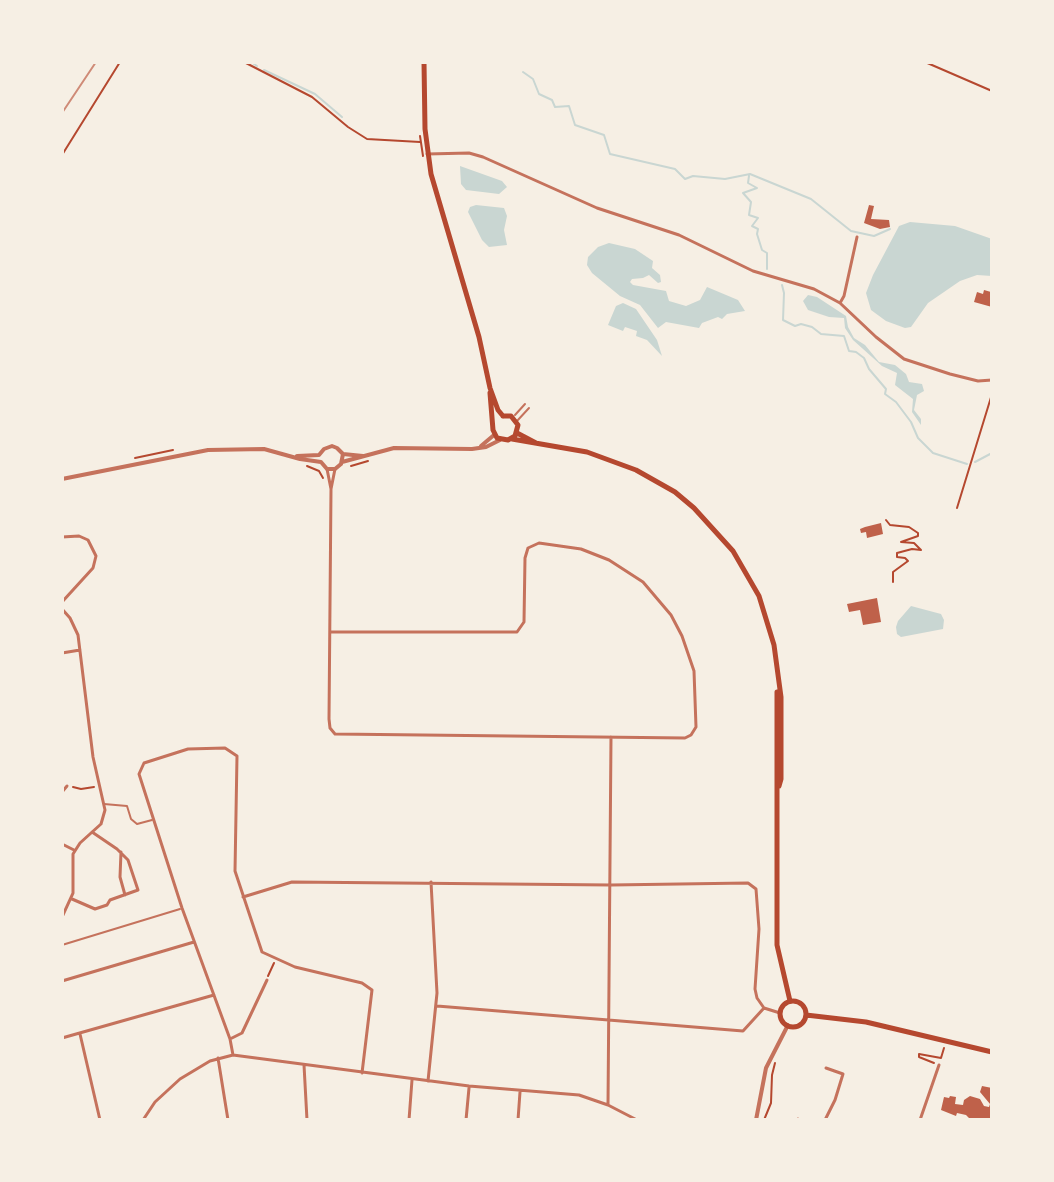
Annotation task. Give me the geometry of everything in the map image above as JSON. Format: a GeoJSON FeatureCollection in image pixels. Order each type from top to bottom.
{"type":"FeatureCollection","features":[{"type":"Feature","properties":{"kind":"main road"},"geometry":{"type":"LineString","coordinates":[[424,62],[424,155],[482,350],[490,388],[498,410],[503,416],[514,419],[517,433],[537,444]]}},
{"type":"Feature","properties":{"kind":"main road"},"geometry":{"type":"LineString","coordinates":[[490,388],[494,435],[500,440],[512,439],[587,452],[617,461],[675,492],[724,539],[753,583],[771,632],[778,677],[781,779],[777,945],[790,1001]]}},
{"type":"Feature","properties":{"kind":"main road"},"geometry":{"type":"LineString","coordinates":[[494,422],[503,416]]}},
{"type":"Feature","properties":{"kind":"main road"},"geometry":{"type":"LineString","coordinates":[[512,439],[517,433]]}},
{"type":"Feature","properties":{"kind":"main road"},"geometry":{"type":"LineString","coordinates":[[790,1001],[803,1005],[806,1015],[798,1026],[788,1025],[780,1013],[783,1005],[790,1001]]}},
{"type":"Feature","properties":{"kind":"main road"},"geometry":{"type":"LineString","coordinates":[[806,1015],[874,1024],[992,1052]]}},
{"type":"Feature","properties":{"kind":"street"},"geometry":{"type":"LineString","coordinates":[[424,155],[469,153],[483,157],[597,208],[679,235],[753,271],[814,289],[840,303],[904,359],[943,373],[978,381],[992,380]]}},
{"type":"Feature","properties":{"kind":"street"},"geometry":{"type":"LineString","coordinates":[[840,303],[857,237]]}},
{"type":"Feature","properties":{"kind":"street"},"geometry":{"type":"LineString","coordinates":[[479,448],[494,435]]}},
{"type":"Feature","properties":{"kind":"street"},"geometry":{"type":"LineString","coordinates":[[327,469],[400,447],[479,448],[500,440]]}},
{"type":"Feature","properties":{"kind":"street"},"geometry":{"type":"LineString","coordinates":[[331,489],[327,469],[321,462],[324,449],[337,448],[343,454],[344,465]]}},
{"type":"Feature","properties":{"kind":"street"},"geometry":{"type":"LineString","coordinates":[[62,479],[208,450],[264,449],[295,456],[321,454]]}},
{"type":"Feature","properties":{"kind":"street"},"geometry":{"type":"LineString","coordinates":[[343,454],[366,456]]}},
{"type":"Feature","properties":{"kind":"street"},"geometry":{"type":"LineString","coordinates":[[295,456],[321,462]]}},
{"type":"Feature","properties":{"kind":"street"},"geometry":{"type":"LineString","coordinates":[[330,632],[517,632],[524,622],[526,552],[530,546],[539,543],[560,545],[593,553],[626,570],[659,599],[682,636],[696,685],[696,727],[685,738],[335,734],[330,728],[329,719],[331,489],[335,469]]}},
{"type":"Feature","properties":{"kind":"street"},"geometry":{"type":"LineString","coordinates":[[62,537],[79,536],[88,540],[96,556],[93,568],[62,602]]}},
{"type":"Feature","properties":{"kind":"street"},"geometry":{"type":"LineString","coordinates":[[62,609],[74,626],[80,650],[93,757],[104,804],[103,819],[74,850],[71,899],[62,917]]}},
{"type":"Feature","properties":{"kind":"street"},"geometry":{"type":"LineString","coordinates":[[62,653],[80,650]]}},
{"type":"Feature","properties":{"kind":"street"},"geometry":{"type":"LineString","coordinates":[[608,1105],[611,737]]}},
{"type":"Feature","properties":{"kind":"street"},"geometry":{"type":"LineString","coordinates":[[233,1055],[139,771],[144,763],[188,749],[225,748],[234,752],[237,760],[235,871],[262,952],[295,967],[369,986],[372,990],[362,1073]]}},
{"type":"Feature","properties":{"kind":"street"},"geometry":{"type":"LineString","coordinates":[[62,792],[67,786]]}},
{"type":"Feature","properties":{"kind":"street"},"geometry":{"type":"LineString","coordinates":[[71,899],[95,909],[138,888],[131,865],[121,852],[92,832]]}},
{"type":"Feature","properties":{"kind":"street"},"geometry":{"type":"LineString","coordinates":[[62,844],[74,850]]}},
{"type":"Feature","properties":{"kind":"street"},"geometry":{"type":"LineString","coordinates":[[121,852],[120,877],[125,895]]}},
{"type":"Feature","properties":{"kind":"street"},"geometry":{"type":"LineString","coordinates":[[243,897],[287,882],[748,883],[756,888],[759,929],[757,998],[764,1008],[780,1013]]}},
{"type":"Feature","properties":{"kind":"street"},"geometry":{"type":"LineString","coordinates":[[428,1081],[437,1006],[431,882]]}},
{"type":"Feature","properties":{"kind":"street"},"geometry":{"type":"LineString","coordinates":[[62,981],[194,942]]}},
{"type":"Feature","properties":{"kind":"street"},"geometry":{"type":"LineString","coordinates":[[230,1039],[242,1033],[267,980]]}},
{"type":"Feature","properties":{"kind":"street"},"geometry":{"type":"LineString","coordinates":[[62,1038],[214,995]]}},
{"type":"Feature","properties":{"kind":"street"},"geometry":{"type":"LineString","coordinates":[[437,1006],[740,1032],[748,1029],[764,1008]]}},
{"type":"Feature","properties":{"kind":"street"},"geometry":{"type":"LineString","coordinates":[[756,1120],[766,1068],[788,1025]]}},
{"type":"Feature","properties":{"kind":"street"},"geometry":{"type":"LineString","coordinates":[[80,1034],[100,1120]]}},
{"type":"Feature","properties":{"kind":"street"},"geometry":{"type":"LineString","coordinates":[[143,1120],[155,1102],[180,1079],[218,1058],[233,1055],[520,1092],[579,1095],[637,1120]]}},
{"type":"Feature","properties":{"kind":"street"},"geometry":{"type":"LineString","coordinates":[[218,1058],[228,1120]]}},
{"type":"Feature","properties":{"kind":"street"},"geometry":{"type":"LineString","coordinates":[[304,1065],[307,1120]]}},
{"type":"Feature","properties":{"kind":"street"},"geometry":{"type":"LineString","coordinates":[[920,1120],[939,1065]]}},
{"type":"Feature","properties":{"kind":"street"},"geometry":{"type":"LineString","coordinates":[[825,1120],[843,1074],[826,1068]]}},
{"type":"Feature","properties":{"kind":"street"},"geometry":{"type":"LineString","coordinates":[[409,1120],[412,1079]]}},
{"type":"Feature","properties":{"kind":"street"},"geometry":{"type":"LineString","coordinates":[[466,1120],[469,1086]]}},
{"type":"Feature","properties":{"kind":"street"},"geometry":{"type":"LineString","coordinates":[[518,1120],[520,1092]]}},
{"type":"Feature","properties":{"kind":"lane"},"geometry":{"type":"LineString","coordinates":[[514,419],[525,404]]}},
{"type":"Feature","properties":{"kind":"lane"},"geometry":{"type":"LineString","coordinates":[[514,419],[529,408]]}},
{"type":"Feature","properties":{"kind":"lane"},"geometry":{"type":"LineString","coordinates":[[104,804],[127,806],[131,819],[137,824],[153,819]]}},
{"type":"Feature","properties":{"kind":"lane"},"geometry":{"type":"LineString","coordinates":[[62,945],[182,908]]}},
{"type":"Feature","properties":{"kind":"path"},"geometry":{"type":"LineString","coordinates":[[62,155],[120,62]]}},
{"type":"Feature","properties":{"kind":"path"},"geometry":{"type":"LineString","coordinates":[[244,62],[312,97],[367,139],[420,142],[424,155]]}},
{"type":"Feature","properties":{"kind":"path"},"geometry":{"type":"LineString","coordinates":[[925,62],[992,91]]}},
{"type":"Feature","properties":{"kind":"path"},"geometry":{"type":"LineString","coordinates":[[957,508],[992,394]]}},
{"type":"Feature","properties":{"kind":"path"},"geometry":{"type":"LineString","coordinates":[[344,465],[374,459]]}},
{"type":"Feature","properties":{"kind":"path"},"geometry":{"type":"LineString","coordinates":[[302,465],[318,470],[323,478],[328,478]]}},
{"type":"Feature","properties":{"kind":"path"},"geometry":{"type":"LineString","coordinates":[[886,520],[890,525],[904,526],[918,533],[918,536],[901,542],[914,543],[921,550],[897,553],[897,557],[908,561],[893,572],[893,582]]}},
{"type":"Feature","properties":{"kind":"path"},"geometry":{"type":"LineString","coordinates":[[67,786],[81,789],[100,786]]}},
{"type":"Feature","properties":{"kind":"path"},"geometry":{"type":"LineString","coordinates":[[267,980],[277,959]]}},
{"type":"Feature","properties":{"kind":"path"},"geometry":{"type":"LineString","coordinates":[[764,1120],[771,1103],[772,1075],[779,1053]]}},
{"type":"Feature","properties":{"kind":"path"},"geometry":{"type":"LineString","coordinates":[[939,1065],[918,1055],[941,1058],[942,1055]]}},
{"type":"Feature","properties":{"kind":"shaded area"},"geometry":{"type":"Polygon","coordinates":[[[460,166],[502,181],[507,187],[499,194],[466,190],[461,184],[460,166]]]}},
{"type":"Feature","properties":{"kind":"shaded area"},"geometry":{"type":"Polygon","coordinates":[[[470,207],[504,208],[507,245],[489,247],[482,240],[468,212],[470,207]]]}},
{"type":"Feature","properties":{"kind":"shaded area"},"geometry":{"type":"Polygon","coordinates":[[[910,222],[955,226],[992,239],[992,276],[977,275],[960,281],[928,303],[911,327],[905,328],[886,321],[871,310],[866,293],[899,226],[910,222]]]}},
{"type":"Feature","properties":{"kind":"shaded area"},"geometry":{"type":"Polygon","coordinates":[[[609,243],[635,249],[653,261],[652,268],[660,275],[661,282],[649,275],[632,279],[630,282],[633,285],[666,291],[669,301],[686,306],[700,300],[707,287],[738,300],[745,311],[727,314],[722,319],[718,317],[702,323],[699,328],[666,322],[658,328],[640,305],[620,296],[592,273],[587,265],[588,257],[598,247],[609,243]]]}},
{"type":"Feature","properties":{"kind":"shaded area"},"geometry":{"type":"Polygon","coordinates":[[[808,295],[817,297],[846,316],[854,338],[865,345],[879,362],[895,365],[906,374],[909,382],[922,384],[924,391],[917,395],[914,410],[921,419],[921,425],[912,412],[913,399],[895,385],[897,373],[882,366],[853,340],[845,328],[844,318],[808,310],[803,301],[808,295]]]}},
{"type":"Feature","properties":{"kind":"shaded area"},"geometry":{"type":"Polygon","coordinates":[[[623,303],[636,309],[657,340],[662,356],[647,340],[636,336],[637,331],[625,327],[623,331],[608,325],[616,306],[623,303]]]}},
{"type":"Feature","properties":{"kind":"shaded area"},"geometry":{"type":"Polygon","coordinates":[[[911,606],[941,614],[943,629],[901,637],[896,627],[911,606]]]}},
{"type":"Feature","properties":{"kind":"building"},"geometry":{"type":"Polygon","coordinates":[[[869,205],[874,206],[871,219],[889,220],[890,227],[880,229],[864,223],[869,205]]]}},
{"type":"Feature","properties":{"kind":"building"},"geometry":{"type":"Polygon","coordinates":[[[984,290],[991,292],[992,307],[974,302],[977,292],[983,294],[984,290]]]}},
{"type":"Feature","properties":{"kind":"building"},"geometry":{"type":"Polygon","coordinates":[[[881,523],[883,534],[867,538],[866,532],[861,533],[860,529],[881,523]]]}},
{"type":"Feature","properties":{"kind":"building"},"geometry":{"type":"Polygon","coordinates":[[[877,598],[881,622],[863,625],[860,610],[849,612],[847,604],[877,598]]]}},
{"type":"Feature","properties":{"kind":"building"},"geometry":{"type":"Polygon","coordinates":[[[982,1086],[992,1088],[992,1120],[971,1120],[966,1115],[957,1113],[956,1116],[941,1110],[944,1097],[950,1096],[956,1097],[955,1104],[963,1105],[970,1096],[980,1099],[984,1106],[989,1107],[990,1104],[980,1092],[982,1086]]]}},
{"type":"Feature","properties":{"kind":"waterway"},"geometry":{"type":"LineString","coordinates":[[251,62],[257,66]]}},
{"type":"Feature","properties":{"kind":"waterway"},"geometry":{"type":"LineString","coordinates":[[264,70],[315,94],[342,117]]}},
{"type":"Feature","properties":{"kind":"waterway"},"geometry":{"type":"LineString","coordinates":[[523,72],[533,79],[539,94],[552,100],[555,107],[569,106],[575,125],[604,135],[610,154],[675,169],[685,179],[693,176],[725,179],[750,174],[811,199],[851,231],[874,236],[890,229]]}},
{"type":"Feature","properties":{"kind":"waterway"},"geometry":{"type":"LineString","coordinates":[[749,176],[748,183],[757,188],[743,193],[751,202],[749,215],[758,218],[752,226],[758,229],[762,250],[767,253],[767,269]]}},
{"type":"Feature","properties":{"kind":"waterway"},"geometry":{"type":"LineString","coordinates":[[782,285],[783,320],[795,326],[812,327],[821,334],[844,336],[849,351],[864,358],[886,389],[885,394],[896,402],[911,422],[918,438],[933,453],[967,464]]}},
{"type":"Feature","properties":{"kind":"waterway"},"geometry":{"type":"LineString","coordinates":[[975,462],[992,453]]}},
{"type":"Feature","properties":{"kind":"railway"},"geometry":{"type":"LineString","coordinates":[[62,113],[96,62]]}}]}
